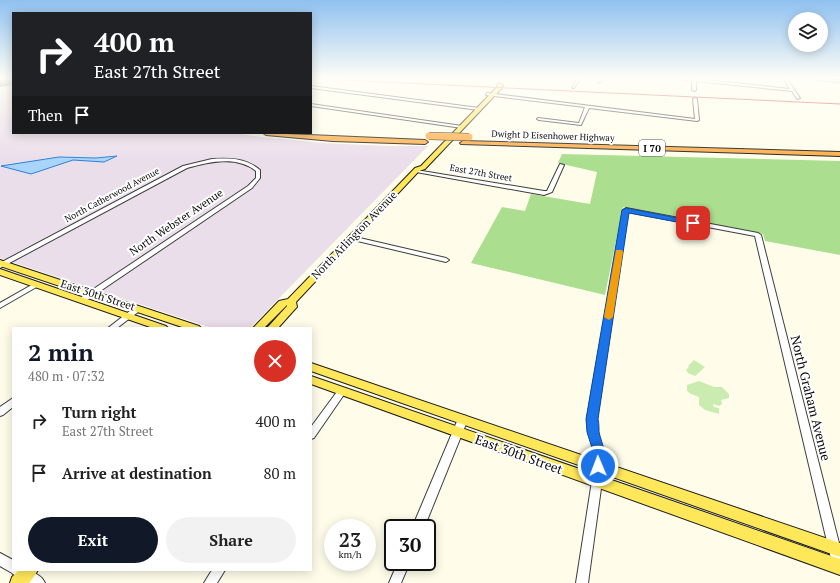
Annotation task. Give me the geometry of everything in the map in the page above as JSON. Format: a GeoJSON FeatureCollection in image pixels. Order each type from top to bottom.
{"type":"FeatureCollection","features":[{"type":"Feature","properties":{"kind":"highway","name":"Dwight D Eisenhower Highway"},"geometry":{"type":"LineString","coordinates":[[312,132],[840,149]]}},
{"type":"Feature","properties":{"kind":"highway","name":"Dwight D Eisenhower Highway"},"geometry":{"type":"LineString","coordinates":[[277,134],[333,139],[840,154]]}},
{"type":"Feature","properties":{"kind":"main road","name":"North Arlington Avenue"},"geometry":{"type":"LineString","coordinates":[[259,327],[282,303],[291,300],[417,170],[423,168],[459,126],[479,106]]}},
{"type":"Feature","properties":{"kind":"main road","name":"East 30th Street"},"geometry":{"type":"LineString","coordinates":[[1,266],[37,285],[160,327]]}},
{"type":"Feature","properties":{"kind":"main road","name":"East 30th Street"},"geometry":{"type":"LineString","coordinates":[[1,266],[91,293],[193,327]]}},
{"type":"Feature","properties":{"kind":"main road","name":"North Arlington Avenue"},"geometry":{"type":"LineString","coordinates":[[273,327],[292,307],[291,300]]}},
{"type":"Feature","properties":{"kind":"main road","name":"East 30th Street"},"geometry":{"type":"LineString","coordinates":[[312,367],[837,549]]}},
{"type":"Feature","properties":{"kind":"main road","name":"East 30th Street"},"geometry":{"type":"LineString","coordinates":[[312,380],[839,567]]}},
{"type":"Feature","properties":{"kind":"street"},"geometry":{"type":"LineString","coordinates":[[320,106],[459,126]]}},
{"type":"Feature","properties":{"kind":"street"},"geometry":{"type":"LineString","coordinates":[[455,106],[476,109]]}},
{"type":"Feature","properties":{"kind":"street"},"geometry":{"type":"LineString","coordinates":[[581,106],[697,120],[696,106]]}},
{"type":"Feature","properties":{"kind":"street"},"geometry":{"type":"LineString","coordinates":[[539,119],[580,124],[587,107]]}},
{"type":"Feature","properties":{"kind":"street","name":"North Catherwood Avenue"},"geometry":{"type":"LineString","coordinates":[[1,266],[178,170],[206,162],[224,160],[239,161]]}},
{"type":"Feature","properties":{"kind":"street","name":"North Webster Avenue"},"geometry":{"type":"LineString","coordinates":[[80,300],[253,185],[258,178],[258,171],[249,164],[239,161]]}},
{"type":"Feature","properties":{"kind":"street","name":"East 27th Street"},"geometry":{"type":"LineString","coordinates":[[417,170],[544,193],[549,192],[562,165]]}},
{"type":"Feature","properties":{"kind":"street","name":"North Graham Avenue"},"geometry":{"type":"LineString","coordinates":[[598,466],[599,451],[593,432],[592,419],[626,210],[758,235],[837,549],[839,567]]}},
{"type":"Feature","properties":{"kind":"street"},"geometry":{"type":"LineString","coordinates":[[351,238],[446,260]]}},
{"type":"Feature","properties":{"kind":"street"},"geometry":{"type":"LineString","coordinates":[[0,306],[37,285]]}},
{"type":"Feature","properties":{"kind":"street"},"geometry":{"type":"LineString","coordinates":[[113,327],[138,308]]}},
{"type":"Feature","properties":{"kind":"street"},"geometry":{"type":"LineString","coordinates":[[312,434],[342,391]]}},
{"type":"Feature","properties":{"kind":"street"},"geometry":{"type":"LineString","coordinates":[[0,412],[12,403]]}},
{"type":"Feature","properties":{"kind":"street"},"geometry":{"type":"LineString","coordinates":[[422,519],[463,419]]}},
{"type":"Feature","properties":{"kind":"street"},"geometry":{"type":"LineString","coordinates":[[582,583],[597,481]]}},
{"type":"Feature","properties":{"kind":"street"},"geometry":{"type":"LineString","coordinates":[[0,559],[12,567]]}},
{"type":"Feature","properties":{"kind":"street"},"geometry":{"type":"LineString","coordinates":[[210,583],[218,571]]}},
{"type":"Feature","properties":{"kind":"street"},"geometry":{"type":"LineString","coordinates":[[395,583],[400,571]]}},
{"type":"Feature","properties":{"kind":"street"},"geometry":{"type":"LineString","coordinates":[[21,573],[39,583]]}},
{"type":"Feature","properties":{"kind":"shaded area"},"geometry":{"type":"Polygon","coordinates":[[[0,106],[12,106],[12,134],[241,134],[323,143],[428,146],[251,327],[209,327],[0,258],[0,106]]]}},
{"type":"Feature","properties":{"kind":"green space"},"geometry":{"type":"Polygon","coordinates":[[[562,154],[840,161],[840,255],[765,241],[763,234],[623,207],[605,295],[471,263],[502,207],[525,211],[531,194],[590,204],[597,172],[558,163],[562,154]]]}},
{"type":"Feature","properties":{"kind":"green space"},"geometry":{"type":"Polygon","coordinates":[[[694,360],[705,367],[695,376],[688,373],[686,370],[694,360]]]}},
{"type":"Feature","properties":{"kind":"green space"},"geometry":{"type":"Polygon","coordinates":[[[699,381],[714,387],[722,387],[729,394],[729,398],[721,400],[722,404],[719,406],[713,404],[714,407],[719,408],[719,414],[705,410],[699,405],[699,397],[687,391],[687,385],[699,381]]]}},
{"type":"Feature","properties":{"kind":"water"},"geometry":{"type":"Polygon","coordinates":[[[117,156],[104,162],[73,160],[31,174],[1,166],[59,157],[96,158],[117,156]]]}},
{"type":"Feature","properties":{"kind":"slow traffic"},"geometry":{"type":"LineString","coordinates":[[609,317],[619,252]]}},
{"type":"Feature","properties":{"kind":"route"},"geometry":{"type":"LineString","coordinates":[[598,466],[599,451],[593,432],[592,419],[626,210],[693,223]]}}]}
